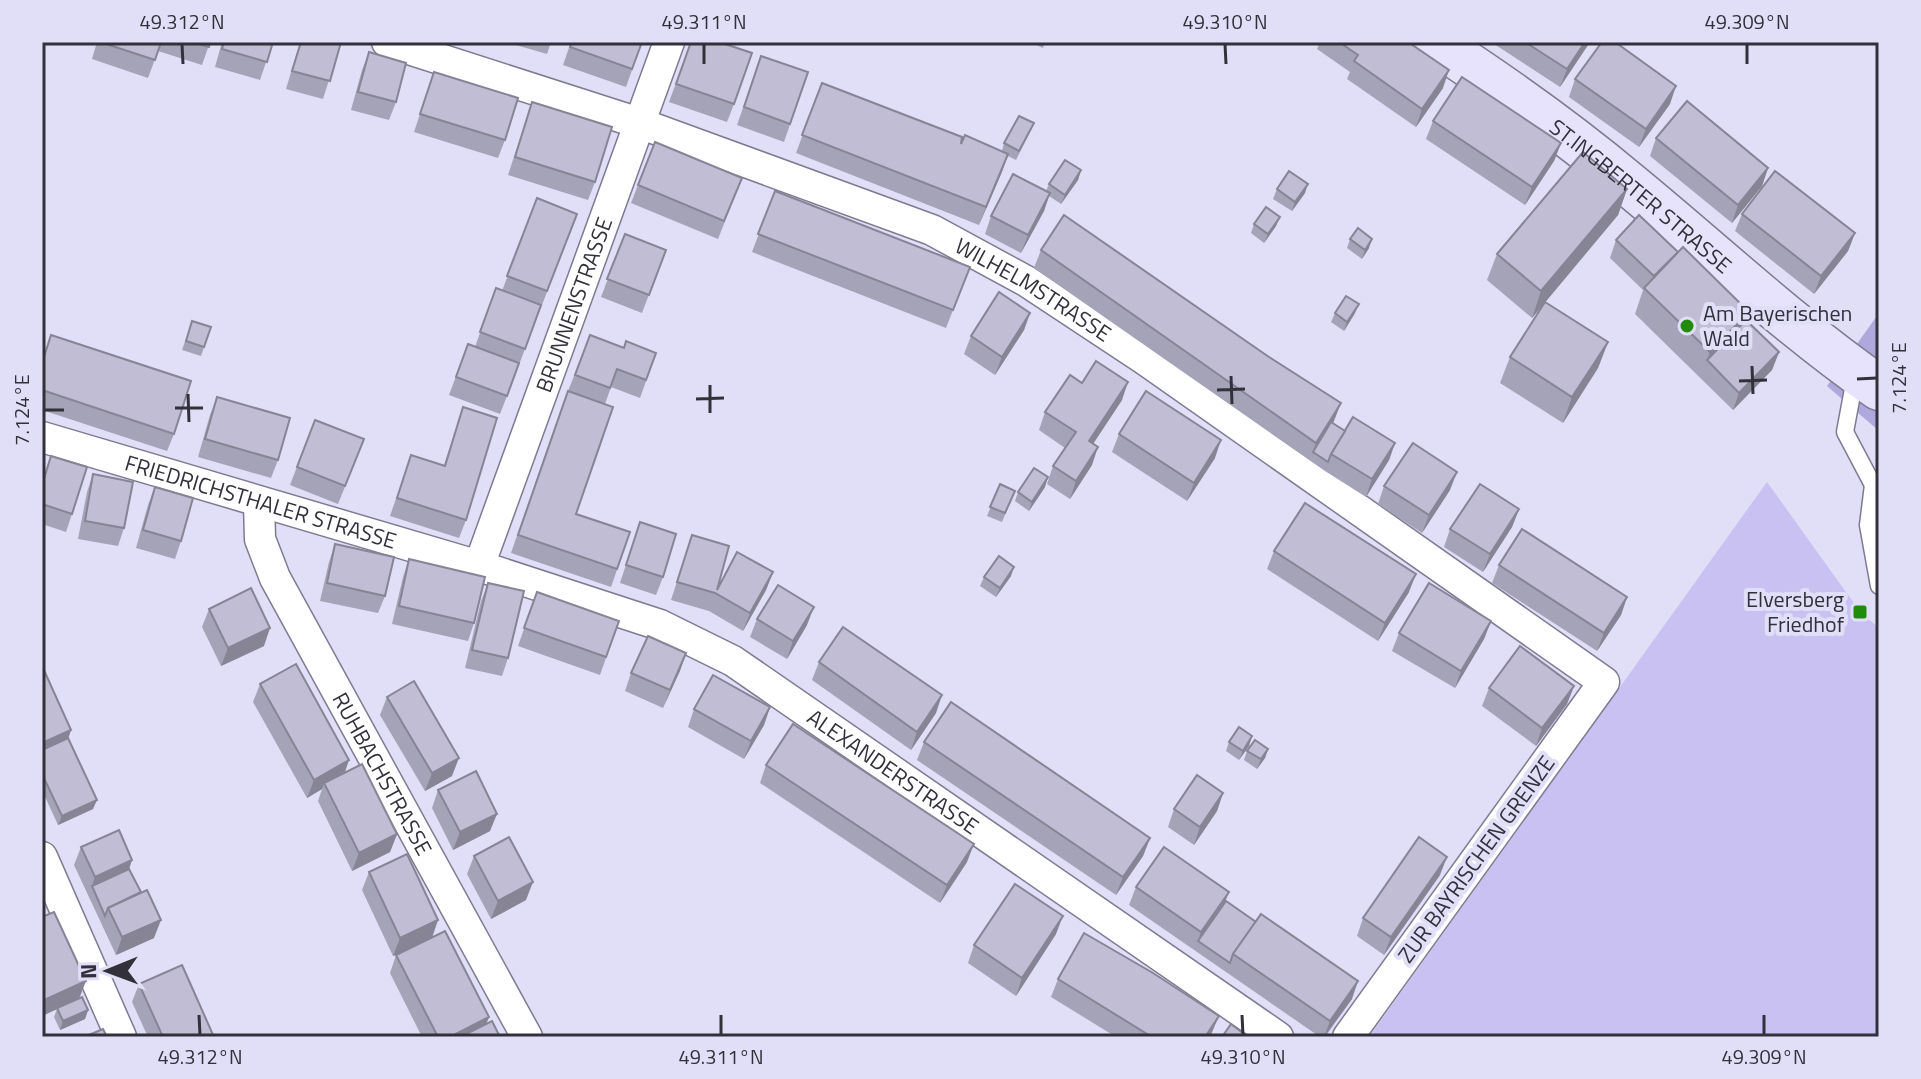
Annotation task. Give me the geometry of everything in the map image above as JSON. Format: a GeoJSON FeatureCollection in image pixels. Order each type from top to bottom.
{"type":"FeatureCollection","features":[{"type":"Feature","properties":{"kind":"main road","name":"ST.INGBERTER STRASSE"},"geometry":{"type":"LineString","coordinates":[[1434,42],[1550,122],[1828,352],[1871,382]]}},
{"type":"Feature","properties":{"kind":"street","name":"WILHELMSTRASSE"},"geometry":{"type":"LineString","coordinates":[[387,42],[639,123],[932,230],[1026,281],[1144,359],[1604,682]]}},
{"type":"Feature","properties":{"kind":"street","name":"BRUNNENSTRASSE"},"geometry":{"type":"LineString","coordinates":[[479,566],[669,42]]}},
{"type":"Feature","properties":{"kind":"street","name":"FRIEDRICHSTHALER STRASSE"},"geometry":{"type":"LineString","coordinates":[[42,437],[479,566]]}},
{"type":"Feature","properties":{"kind":"street","name":"RUHBACHSTRASSE"},"geometry":{"type":"LineString","coordinates":[[259,502],[260,539],[275,578],[527,1037]]}},
{"type":"Feature","properties":{"kind":"street","name":"ALEXANDERSTRASSE"},"geometry":{"type":"LineString","coordinates":[[479,566],[660,625],[733,661],[1278,1037]]}},
{"type":"Feature","properties":{"kind":"street","name":"ZUR BAYRISCHEN GRENZE"},"geometry":{"type":"LineString","coordinates":[[1348,1037],[1604,682]]}},
{"type":"Feature","properties":{"kind":"street"},"geometry":{"type":"LineString","coordinates":[[42,857],[121,1037]]}},
{"type":"Feature","properties":{"kind":"lane"},"geometry":{"type":"LineString","coordinates":[[1871,382],[1853,389],[1845,432],[1876,487],[1868,525],[1879,586]]}},
{"type":"Feature","properties":{"kind":"shaded area"},"geometry":{"type":"Polygon","coordinates":[[[1879,313],[1879,431],[1827,386],[1879,313]]]}},
{"type":"Feature","properties":{"kind":"shaded area"},"geometry":{"type":"Polygon","coordinates":[[[1767,482],[1861,613],[1879,628],[1879,1037],[1369,1037],[1767,482]]]}},
{"type":"Feature","properties":{"kind":"building"},"geometry":{"type":"Polygon","coordinates":[[[100,42],[161,42],[155,60],[100,42]]]}},
{"type":"Feature","properties":{"kind":"building"},"geometry":{"type":"Polygon","coordinates":[[[192,42],[210,42],[209,47],[192,42]]]}},
{"type":"Feature","properties":{"kind":"building"},"geometry":{"type":"Polygon","coordinates":[[[224,42],[273,42],[267,62],[222,49],[224,42]]]}},
{"type":"Feature","properties":{"kind":"building"},"geometry":{"type":"Polygon","coordinates":[[[301,42],[341,42],[330,81],[292,71],[301,42]]]}},
{"type":"Feature","properties":{"kind":"building"},"geometry":{"type":"Polygon","coordinates":[[[572,42],[642,42],[632,69],[570,47],[572,42]]]}},
{"type":"Feature","properties":{"kind":"building"},"geometry":{"type":"Polygon","coordinates":[[[691,42],[719,42],[752,53],[734,104],[676,84],[691,42]]]}},
{"type":"Feature","properties":{"kind":"building"},"geometry":{"type":"Polygon","coordinates":[[[1339,42],[1408,42],[1449,70],[1422,109],[1354,61],[1358,55],[1339,42]]]}},
{"type":"Feature","properties":{"kind":"building"},"geometry":{"type":"Polygon","coordinates":[[[1525,42],[1585,42],[1567,69],[1525,42]]]}},
{"type":"Feature","properties":{"kind":"building"},"geometry":{"type":"Polygon","coordinates":[[[1602,42],[1615,42],[1676,86],[1646,129],[1575,79],[1602,42]]]}},
{"type":"Feature","properties":{"kind":"building"},"geometry":{"type":"Polygon","coordinates":[[[369,52],[406,63],[396,102],[358,92],[369,52]]]}},
{"type":"Feature","properties":{"kind":"building"},"geometry":{"type":"Polygon","coordinates":[[[761,56],[808,72],[790,124],[744,107],[761,56]]]}},
{"type":"Feature","properties":{"kind":"building"},"geometry":{"type":"Polygon","coordinates":[[[434,72],[518,98],[505,140],[420,114],[434,72]]]}},
{"type":"Feature","properties":{"kind":"building"},"geometry":{"type":"Polygon","coordinates":[[[1462,77],[1561,143],[1532,187],[1433,121],[1462,77]]]}},
{"type":"Feature","properties":{"kind":"building"},"geometry":{"type":"Polygon","coordinates":[[[822,83],[962,137],[961,144],[965,135],[1008,154],[986,207],[802,135],[822,83]]]}},
{"type":"Feature","properties":{"kind":"building"},"geometry":{"type":"Polygon","coordinates":[[[1687,101],[1768,168],[1738,205],[1656,138],[1687,101]]]}},
{"type":"Feature","properties":{"kind":"building"},"geometry":{"type":"Polygon","coordinates":[[[532,102],[612,127],[595,182],[515,157],[532,102]]]}},
{"type":"Feature","properties":{"kind":"building"},"geometry":{"type":"Polygon","coordinates":[[[1019,116],[1034,123],[1019,151],[1004,143],[1019,116]]]}},
{"type":"Feature","properties":{"kind":"building"},"geometry":{"type":"Polygon","coordinates":[[[655,142],[742,178],[724,221],[638,185],[655,142]]]}},
{"type":"Feature","properties":{"kind":"building"},"geometry":{"type":"Polygon","coordinates":[[[1583,152],[1627,189],[1541,291],[1497,254],[1583,152]]]}},
{"type":"Feature","properties":{"kind":"building"},"geometry":{"type":"Polygon","coordinates":[[[1065,160],[1081,170],[1065,195],[1049,184],[1065,160]]]}},
{"type":"Feature","properties":{"kind":"building"},"geometry":{"type":"Polygon","coordinates":[[[1289,171],[1308,184],[1295,202],[1277,189],[1289,171]]]}},
{"type":"Feature","properties":{"kind":"building"},"geometry":{"type":"Polygon","coordinates":[[[1775,171],[1855,233],[1821,276],[1742,214],[1775,171]]]}},
{"type":"Feature","properties":{"kind":"building"},"geometry":{"type":"Polygon","coordinates":[[[1013,174],[1050,193],[1028,235],[991,216],[1013,174]]]}},
{"type":"Feature","properties":{"kind":"building"},"geometry":{"type":"Polygon","coordinates":[[[775,191],[970,267],[953,310],[758,234],[775,191]]]}},
{"type":"Feature","properties":{"kind":"building"},"geometry":{"type":"Polygon","coordinates":[[[537,198],[577,214],[547,291],[507,276],[537,198]]]}},
{"type":"Feature","properties":{"kind":"building"},"geometry":{"type":"Polygon","coordinates":[[[1266,207],[1280,217],[1268,234],[1254,224],[1266,207]]]}},
{"type":"Feature","properties":{"kind":"building"},"geometry":{"type":"Polygon","coordinates":[[[1064,215],[1341,403],[1316,443],[1041,250],[1064,215]]]}},
{"type":"Feature","properties":{"kind":"building"},"geometry":{"type":"Polygon","coordinates":[[[1639,215],[1678,252],[1654,276],[1616,240],[1639,215]]]}},
{"type":"Feature","properties":{"kind":"building"},"geometry":{"type":"Polygon","coordinates":[[[1358,228],[1372,239],[1365,250],[1350,239],[1358,228]]]}},
{"type":"Feature","properties":{"kind":"building"},"geometry":{"type":"Polygon","coordinates":[[[625,234],[666,250],[649,295],[607,279],[625,234]]]}},
{"type":"Feature","properties":{"kind":"building"},"geometry":{"type":"Polygon","coordinates":[[[1683,247],[1749,312],[1710,352],[1644,288],[1683,247]]]}},
{"type":"Feature","properties":{"kind":"building"},"geometry":{"type":"Polygon","coordinates":[[[496,288],[541,305],[525,349],[480,332],[496,288]]]}},
{"type":"Feature","properties":{"kind":"building"},"geometry":{"type":"Polygon","coordinates":[[[999,292],[1030,313],[1002,357],[971,336],[999,292]]]}},
{"type":"Feature","properties":{"kind":"building"},"geometry":{"type":"Polygon","coordinates":[[[1346,296],[1359,304],[1347,322],[1335,313],[1346,296]]]}},
{"type":"Feature","properties":{"kind":"building"},"geometry":{"type":"Polygon","coordinates":[[[1545,302],[1608,342],[1572,397],[1510,357],[1545,302]]]}},
{"type":"Feature","properties":{"kind":"building"},"geometry":{"type":"Polygon","coordinates":[[[1746,320],[1779,352],[1739,393],[1707,360],[1746,320]]]}},
{"type":"Feature","properties":{"kind":"building"},"geometry":{"type":"Polygon","coordinates":[[[192,321],[211,327],[204,347],[186,341],[192,321]]]}},
{"type":"Feature","properties":{"kind":"building"},"geometry":{"type":"Polygon","coordinates":[[[51,335],[191,381],[174,434],[42,390],[42,363],[51,335]]]}},
{"type":"Feature","properties":{"kind":"building"},"geometry":{"type":"Polygon","coordinates":[[[590,335],[624,348],[626,341],[656,353],[646,380],[617,369],[610,388],[575,375],[590,335]]]}},
{"type":"Feature","properties":{"kind":"building"},"geometry":{"type":"Polygon","coordinates":[[[468,344],[519,363],[507,396],[456,377],[468,344]]]}},
{"type":"Feature","properties":{"kind":"building"},"geometry":{"type":"Polygon","coordinates":[[[1096,361],[1128,382],[1089,441],[1098,447],[1076,481],[1053,466],[1076,432],[1045,412],[1070,375],[1082,383],[1096,361]]]}},
{"type":"Feature","properties":{"kind":"building"},"geometry":{"type":"Polygon","coordinates":[[[568,391],[613,407],[576,514],[630,532],[617,569],[518,535],[568,391]]]}},
{"type":"Feature","properties":{"kind":"building"},"geometry":{"type":"Polygon","coordinates":[[[1146,391],[1221,440],[1194,483],[1119,434],[1146,391]]]}},
{"type":"Feature","properties":{"kind":"building"},"geometry":{"type":"Polygon","coordinates":[[[217,397],[290,418],[278,460],[205,439],[217,397]]]}},
{"type":"Feature","properties":{"kind":"building"},"geometry":{"type":"Polygon","coordinates":[[[463,407],[497,418],[466,520],[397,498],[411,455],[445,466],[463,407]]]}},
{"type":"Feature","properties":{"kind":"building"},"geometry":{"type":"Polygon","coordinates":[[[1353,417],[1395,443],[1372,479],[1331,454],[1353,417]]]}},
{"type":"Feature","properties":{"kind":"building"},"geometry":{"type":"Polygon","coordinates":[[[315,420],[364,439],[345,486],[297,467],[315,420]]]}},
{"type":"Feature","properties":{"kind":"building"},"geometry":{"type":"Polygon","coordinates":[[[1331,422],[1345,431],[1328,462],[1313,452],[1331,422]]]}},
{"type":"Feature","properties":{"kind":"building"},"geometry":{"type":"Polygon","coordinates":[[[1413,443],[1457,472],[1429,515],[1384,486],[1413,443]]]}},
{"type":"Feature","properties":{"kind":"building"},"geometry":{"type":"Polygon","coordinates":[[[51,456],[87,467],[72,514],[42,504],[42,485],[51,456]]]}},
{"type":"Feature","properties":{"kind":"building"},"geometry":{"type":"Polygon","coordinates":[[[1034,468],[1048,477],[1032,502],[1018,492],[1034,468]]]}},
{"type":"Feature","properties":{"kind":"building"},"geometry":{"type":"Polygon","coordinates":[[[93,474],[133,482],[124,528],[85,521],[93,474]]]}},
{"type":"Feature","properties":{"kind":"building"},"geometry":{"type":"Polygon","coordinates":[[[1000,484],[1015,491],[1005,513],[990,507],[1000,484]]]}},
{"type":"Feature","properties":{"kind":"building"},"geometry":{"type":"Polygon","coordinates":[[[1480,484],[1519,509],[1490,554],[1450,529],[1480,484]]]}},
{"type":"Feature","properties":{"kind":"building"},"geometry":{"type":"Polygon","coordinates":[[[155,487],[193,498],[181,541],[143,530],[155,487]]]}},
{"type":"Feature","properties":{"kind":"building"},"geometry":{"type":"Polygon","coordinates":[[[1305,503],[1416,574],[1385,623],[1274,551],[1305,503]]]}},
{"type":"Feature","properties":{"kind":"building"},"geometry":{"type":"Polygon","coordinates":[[[640,522],[676,534],[663,577],[626,565],[640,522]]]}},
{"type":"Feature","properties":{"kind":"building"},"geometry":{"type":"Polygon","coordinates":[[[1522,529],[1627,597],[1604,633],[1499,565],[1522,529]]]}},
{"type":"Feature","properties":{"kind":"building"},"geometry":{"type":"Polygon","coordinates":[[[692,535],[729,546],[717,590],[737,552],[773,572],[750,613],[715,593],[677,582],[692,535]]]}},
{"type":"Feature","properties":{"kind":"building"},"geometry":{"type":"Polygon","coordinates":[[[335,544],[394,557],[385,596],[327,583],[335,544]]]}},
{"type":"Feature","properties":{"kind":"building"},"geometry":{"type":"Polygon","coordinates":[[[999,556],[1014,567],[1000,588],[984,577],[999,556]]]}},
{"type":"Feature","properties":{"kind":"building"},"geometry":{"type":"Polygon","coordinates":[[[409,559],[485,577],[474,623],[399,606],[409,559]]]}},
{"type":"Feature","properties":{"kind":"building"},"geometry":{"type":"Polygon","coordinates":[[[488,583],[524,591],[508,658],[472,650],[488,583]]]}},
{"type":"Feature","properties":{"kind":"building"},"geometry":{"type":"Polygon","coordinates":[[[1429,583],[1491,621],[1461,671],[1399,633],[1429,583]]]}},
{"type":"Feature","properties":{"kind":"building"},"geometry":{"type":"Polygon","coordinates":[[[778,585],[814,607],[793,641],[757,619],[778,585]]]}},
{"type":"Feature","properties":{"kind":"building"},"geometry":{"type":"Polygon","coordinates":[[[251,588],[270,628],[228,648],[209,609],[251,588]]]}},
{"type":"Feature","properties":{"kind":"building"},"geometry":{"type":"Polygon","coordinates":[[[537,592],[619,621],[606,657],[524,628],[537,592]]]}},
{"type":"Feature","properties":{"kind":"building"},"geometry":{"type":"Polygon","coordinates":[[[843,627],[942,695],[917,732],[819,662],[843,627]]]}},
{"type":"Feature","properties":{"kind":"building"},"geometry":{"type":"Polygon","coordinates":[[[648,636],[686,653],[670,690],[631,673],[648,636]]]}},
{"type":"Feature","properties":{"kind":"building"},"geometry":{"type":"Polygon","coordinates":[[[1520,646],[1574,686],[1542,728],[1489,688],[1520,646]]]}},
{"type":"Feature","properties":{"kind":"building"},"geometry":{"type":"Polygon","coordinates":[[[296,664],[349,760],[314,780],[260,684],[296,664]]]}},
{"type":"Feature","properties":{"kind":"building"},"geometry":{"type":"Polygon","coordinates":[[[42,669],[71,730],[42,743],[42,669]]]}},
{"type":"Feature","properties":{"kind":"building"},"geometry":{"type":"Polygon","coordinates":[[[713,675],[770,707],[751,741],[694,709],[713,675]]]}},
{"type":"Feature","properties":{"kind":"building"},"geometry":{"type":"Polygon","coordinates":[[[414,681],[459,758],[432,773],[387,697],[414,681]]]}},
{"type":"Feature","properties":{"kind":"building"},"geometry":{"type":"Polygon","coordinates":[[[951,702],[1150,838],[1123,877],[924,742],[951,702]]]}},
{"type":"Feature","properties":{"kind":"building"},"geometry":{"type":"Polygon","coordinates":[[[793,724],[974,844],[947,885],[766,765],[793,724]]]}},
{"type":"Feature","properties":{"kind":"building"},"geometry":{"type":"Polygon","coordinates":[[[1239,727],[1252,736],[1243,751],[1229,742],[1239,727]]]}},
{"type":"Feature","properties":{"kind":"building"},"geometry":{"type":"Polygon","coordinates":[[[68,738],[97,800],[62,816],[42,774],[42,750],[68,738]]]}},
{"type":"Feature","properties":{"kind":"building"},"geometry":{"type":"Polygon","coordinates":[[[1255,740],[1268,749],[1261,759],[1247,751],[1255,740]]]}},
{"type":"Feature","properties":{"kind":"building"},"geometry":{"type":"Polygon","coordinates":[[[362,764],[397,834],[359,853],[324,783],[362,764]]]}},
{"type":"Feature","properties":{"kind":"building"},"geometry":{"type":"Polygon","coordinates":[[[476,771],[497,814],[460,832],[438,790],[476,771]]]}},
{"type":"Feature","properties":{"kind":"building"},"geometry":{"type":"Polygon","coordinates":[[[1197,775],[1223,793],[1200,827],[1174,809],[1197,775]]]}},
{"type":"Feature","properties":{"kind":"building"},"geometry":{"type":"Polygon","coordinates":[[[119,830],[132,860],[95,877],[81,847],[119,830]]]}},
{"type":"Feature","properties":{"kind":"building"},"geometry":{"type":"Polygon","coordinates":[[[509,837],[533,882],[498,901],[474,856],[509,837]]]}},
{"type":"Feature","properties":{"kind":"building"},"geometry":{"type":"Polygon","coordinates":[[[1419,837],[1447,857],[1391,937],[1363,918],[1419,837]]]}},
{"type":"Feature","properties":{"kind":"building"},"geometry":{"type":"Polygon","coordinates":[[[1164,847],[1229,892],[1201,932],[1136,887],[1164,847]]]}},
{"type":"Feature","properties":{"kind":"building"},"geometry":{"type":"Polygon","coordinates":[[[407,854],[438,920],[400,938],[369,872],[407,854]]]}},
{"type":"Feature","properties":{"kind":"building"},"geometry":{"type":"Polygon","coordinates":[[[129,869],[141,892],[108,908],[105,916],[92,886],[129,869]]]}},
{"type":"Feature","properties":{"kind":"building"},"geometry":{"type":"Polygon","coordinates":[[[1015,884],[1063,916],[1022,978],[974,945],[1015,884]]]}},
{"type":"Feature","properties":{"kind":"building"},"geometry":{"type":"Polygon","coordinates":[[[147,890],[161,920],[122,937],[108,908],[147,890]]]}},
{"type":"Feature","properties":{"kind":"building"},"geometry":{"type":"Polygon","coordinates":[[[1226,901],[1256,922],[1230,963],[1198,941],[1226,901]]]}},
{"type":"Feature","properties":{"kind":"building"},"geometry":{"type":"Polygon","coordinates":[[[54,912],[86,981],[42,1001],[42,917],[54,912]]]}},
{"type":"Feature","properties":{"kind":"building"},"geometry":{"type":"Polygon","coordinates":[[[1261,914],[1358,981],[1330,1021],[1233,954],[1261,914]]]}},
{"type":"Feature","properties":{"kind":"building"},"geometry":{"type":"Polygon","coordinates":[[[445,931],[489,1017],[450,1037],[438,1037],[396,955],[445,931]]]}},
{"type":"Feature","properties":{"kind":"building"},"geometry":{"type":"Polygon","coordinates":[[[1084,933],[1219,1016],[1205,1037],[1152,1037],[1058,979],[1084,933]]]}},
{"type":"Feature","properties":{"kind":"building"},"geometry":{"type":"Polygon","coordinates":[[[182,965],[214,1037],[163,1037],[139,984],[182,965]]]}},
{"type":"Feature","properties":{"kind":"building"},"geometry":{"type":"Polygon","coordinates":[[[82,997],[88,1010],[63,1021],[57,1008],[82,997]]]}},
{"type":"Feature","properties":{"kind":"building"},"geometry":{"type":"Polygon","coordinates":[[[492,1021],[500,1037],[460,1037],[492,1021]]]}},
{"type":"Feature","properties":{"kind":"building"},"geometry":{"type":"Polygon","coordinates":[[[1231,1024],[1248,1037],[1222,1037],[1231,1024]]]}},
{"type":"Feature","properties":{"kind":"building"},"geometry":{"type":"Polygon","coordinates":[[[103,1029],[107,1037],[84,1037],[103,1029]]]}},
{"type":"Feature","properties":{"kind":"place","name":"Am Bayerischen Wald"},"geometry":{"type":"Point","coordinates":[1687,326]}},
{"type":"Feature","properties":{"kind":"place","name":"Elversberg Friedhof"},"geometry":{"type":"Point","coordinates":[1860,612]}}]}
